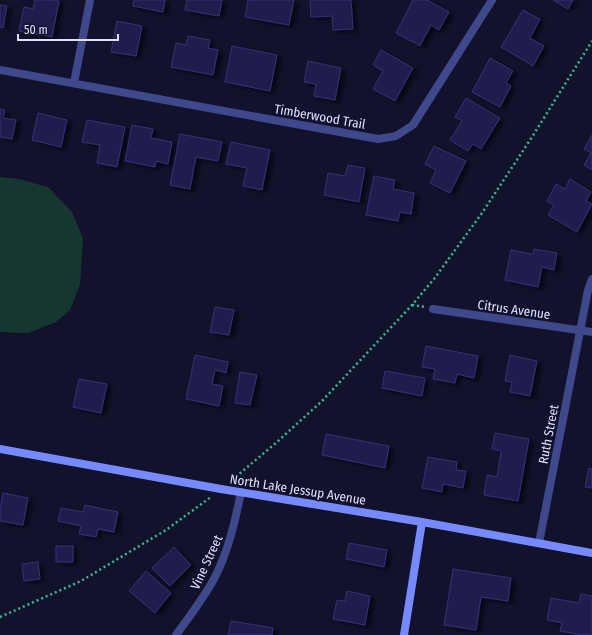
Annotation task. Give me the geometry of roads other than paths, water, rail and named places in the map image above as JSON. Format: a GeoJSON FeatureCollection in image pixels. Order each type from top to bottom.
{"type":"FeatureCollection","features":[{"type":"Feature","properties":{"kind":"street"},"geometry":{"type":"LineString","coordinates":[[74,84],[90,0]]}},
{"type":"Feature","properties":{"kind":"street","name":"Timberwood Trail"},"geometry":{"type":"LineString","coordinates":[[0,70],[378,139],[396,136],[413,125],[492,0]]}},
{"type":"Feature","properties":{"kind":"street","name":"Ruth Street"},"geometry":{"type":"LineString","coordinates":[[539,543],[588,290],[592,279]]}},
{"type":"Feature","properties":{"kind":"street","name":"Citrus Avenue"},"geometry":{"type":"LineString","coordinates":[[433,309],[592,332]]}},
{"type":"Feature","properties":{"kind":"street","name":"North Lake Jessup Avenue"},"geometry":{"type":"LineString","coordinates":[[0,449],[214,488],[422,522],[592,553]]}},
{"type":"Feature","properties":{"kind":"street","name":"Vine Street"},"geometry":{"type":"LineString","coordinates":[[176,635],[199,604],[214,578],[231,536],[241,492]]}},
{"type":"Feature","properties":{"kind":"street"},"geometry":{"type":"LineString","coordinates":[[404,635],[422,522]]}}]}
